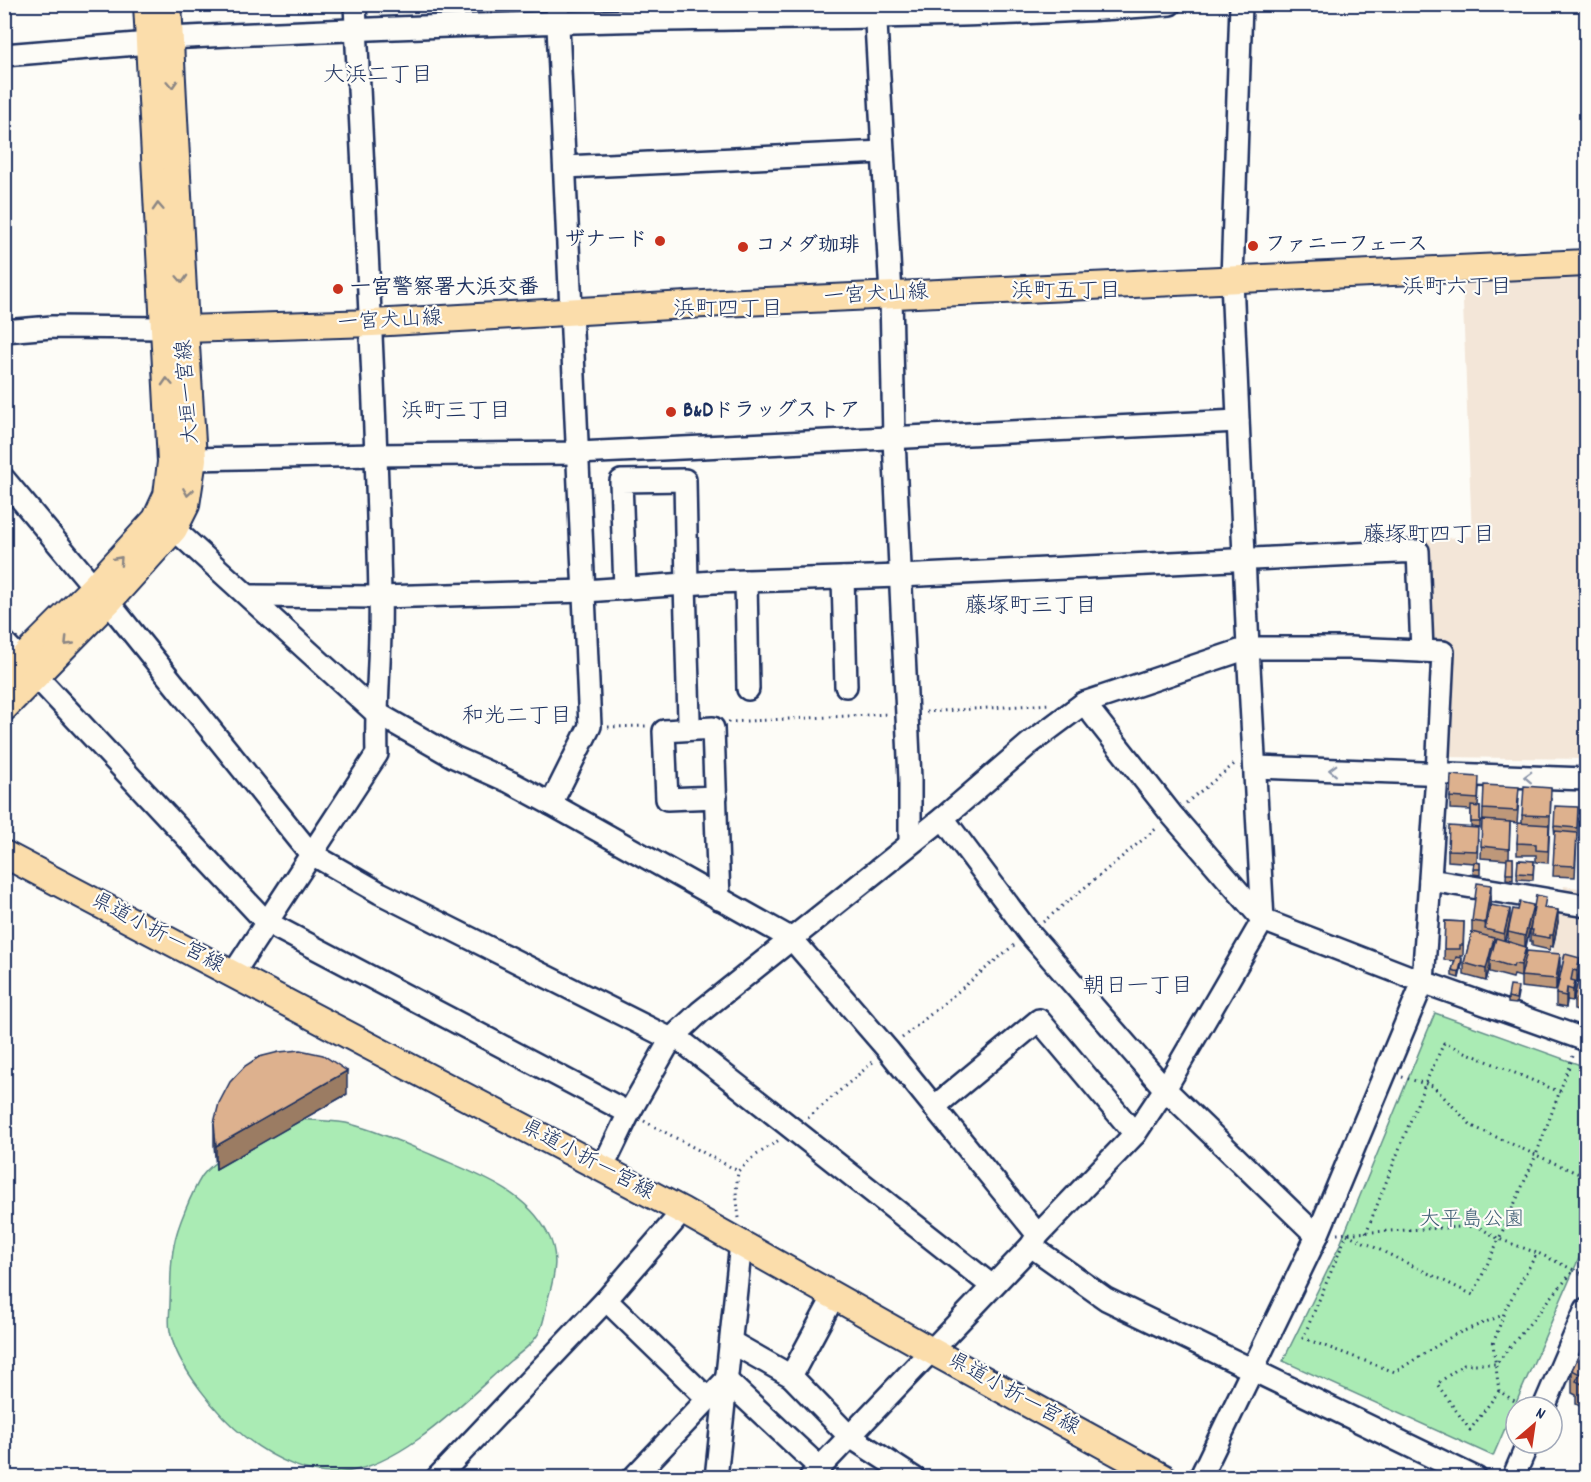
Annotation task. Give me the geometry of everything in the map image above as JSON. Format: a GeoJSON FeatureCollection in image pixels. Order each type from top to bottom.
{"type":"FeatureCollection","features":[{"type":"Feature","properties":{"kind":"main road","name":"大垣一宮線"},"geometry":{"type":"LineString","coordinates":[[101,594],[156,519],[167,495],[171,462],[175,329],[159,40],[147,4]]}},
{"type":"Feature","properties":{"kind":"main road","name":"大垣一宮線"},"geometry":{"type":"LineString","coordinates":[[159,40],[168,4]]}},
{"type":"Feature","properties":{"kind":"main road","name":"一宮犬山線"},"geometry":{"type":"LineString","coordinates":[[175,329],[372,323],[891,295],[1587,263]]}},
{"type":"Feature","properties":{"kind":"main road","name":"大垣一宮線"},"geometry":{"type":"LineString","coordinates":[[4,708],[17,664],[174,529],[186,505],[194,459],[175,329]]}},
{"type":"Feature","properties":{"kind":"main road","name":"県道小折一宮線"},"geometry":{"type":"LineString","coordinates":[[4,854],[683,1211],[1164,1478]]}},
{"type":"Feature","properties":{"kind":"street"},"geometry":{"type":"LineString","coordinates":[[233,974],[377,753],[375,712],[380,597],[372,323],[355,4]]}},
{"type":"Feature","properties":{"kind":"street"},"geometry":{"type":"LineString","coordinates":[[4,54],[159,40],[356,29],[558,13],[1101,10],[1170,4]]}},
{"type":"Feature","properties":{"kind":"street"},"geometry":{"type":"LineString","coordinates":[[726,1380],[814,1472],[1135,1134],[1165,1089],[1263,920],[1248,648],[1232,280],[1241,4]]}},
{"type":"Feature","properties":{"kind":"street"},"geometry":{"type":"LineString","coordinates":[[875,11],[891,295],[894,439],[907,714],[910,843]]}},
{"type":"Feature","properties":{"kind":"street"},"geometry":{"type":"LineString","coordinates":[[551,804],[590,726],[558,13]]}},
{"type":"Feature","properties":{"kind":"street"},"geometry":{"type":"LineString","coordinates":[[565,167],[883,152]]}},
{"type":"Feature","properties":{"kind":"street"},"geometry":{"type":"LineString","coordinates":[[4,331],[52,327],[175,329]]}},
{"type":"Feature","properties":{"kind":"street"},"geometry":{"type":"LineString","coordinates":[[194,459],[578,453],[1238,421]]}},
{"type":"Feature","properties":{"kind":"street"},"geometry":{"type":"LineString","coordinates":[[4,479],[101,594],[310,854],[380,893],[673,1037],[795,1129],[992,1286]]}},
{"type":"Feature","properties":{"kind":"street"},"geometry":{"type":"LineString","coordinates":[[625,588],[621,481],[685,480],[689,719]]}},
{"type":"Feature","properties":{"kind":"street"},"geometry":{"type":"LineString","coordinates":[[174,529],[375,712],[454,757],[510,782],[551,804],[792,939],[888,1050],[1034,1240],[1106,1299],[1476,1478]]}},
{"type":"Feature","properties":{"kind":"street"},"geometry":{"type":"LineString","coordinates":[[249,596],[380,597],[585,591],[746,581],[900,576],[1418,551],[1422,651]]}},
{"type":"Feature","properties":{"kind":"street"},"geometry":{"type":"LineString","coordinates":[[843,578],[846,686]]}},
{"type":"Feature","properties":{"kind":"street"},"geometry":{"type":"LineString","coordinates":[[746,581],[748,689]]}},
{"type":"Feature","properties":{"kind":"street"},"geometry":{"type":"LineString","coordinates":[[602,1169],[629,1113],[673,1037],[699,1012],[943,818],[1029,744],[1083,703],[1248,648],[1443,652],[1423,982],[1317,1236],[1200,1478]]}},
{"type":"Feature","properties":{"kind":"street"},"geometry":{"type":"LineString","coordinates":[[17,664],[266,921],[629,1113]]}},
{"type":"Feature","properties":{"kind":"street"},"geometry":{"type":"LineString","coordinates":[[1083,703],[1172,815],[1263,920],[1423,982],[1583,1038]]}},
{"type":"Feature","properties":{"kind":"street"},"geometry":{"type":"LineString","coordinates":[[1255,757],[1437,774],[1587,779]]}},
{"type":"Feature","properties":{"kind":"street"},"geometry":{"type":"LineString","coordinates":[[716,797],[719,899]]}},
{"type":"Feature","properties":{"kind":"street"},"geometry":{"type":"LineString","coordinates":[[943,818],[1029,933],[1165,1089],[1317,1236]]}},
{"type":"Feature","properties":{"kind":"street"},"geometry":{"type":"LineString","coordinates":[[1430,880],[1587,906]]}},
{"type":"Feature","properties":{"kind":"street"},"geometry":{"type":"LineString","coordinates":[[933,1107],[1039,1020],[1135,1134]]}},
{"type":"Feature","properties":{"kind":"street"},"geometry":{"type":"LineString","coordinates":[[437,1478],[606,1300],[683,1211]]}},
{"type":"Feature","properties":{"kind":"street"},"geometry":{"type":"LineString","coordinates":[[716,1478],[741,1243]]}},
{"type":"Feature","properties":{"kind":"street"},"geometry":{"type":"LineString","coordinates":[[791,1376],[834,1296]]}},
{"type":"Feature","properties":{"kind":"street"},"geometry":{"type":"LineString","coordinates":[[606,1300],[708,1399]]}},
{"type":"Feature","properties":{"kind":"street"},"geometry":{"type":"LineString","coordinates":[[1551,1395],[1579,1348],[1587,1309]]}},
{"type":"Feature","properties":{"kind":"street"},"geometry":{"type":"LineString","coordinates":[[731,1342],[791,1376],[849,1436],[914,1478]]}},
{"type":"Feature","properties":{"kind":"street"},"geometry":{"type":"LineString","coordinates":[[633,1478],[726,1380]]}},
{"type":"Feature","properties":{"kind":"street"},"geometry":{"type":"LineString","coordinates":[[1513,1478],[1523,1455]]}},
{"type":"Feature","properties":{"kind":"path"},"geometry":{"type":"LineString","coordinates":[[725,722],[1083,703]]}},
{"type":"Feature","properties":{"kind":"path"},"geometry":{"type":"LineString","coordinates":[[590,726],[653,726]]}},
{"type":"Feature","properties":{"kind":"path"},"geometry":{"type":"LineString","coordinates":[[741,1243],[736,1192],[738,1172],[755,1156],[795,1129],[1172,815],[1255,757]]}},
{"type":"Feature","properties":{"kind":"path"},"geometry":{"type":"LineString","coordinates":[[1347,1234],[1473,1295],[1536,1155],[1583,1038]]}},
{"type":"Feature","properties":{"kind":"path"},"geometry":{"type":"LineString","coordinates":[[1366,1233],[1425,1084],[1444,1043],[1560,1092]]}},
{"type":"Feature","properties":{"kind":"path"},"geometry":{"type":"LineString","coordinates":[[1386,1071],[1432,1086],[1472,1126],[1587,1177]]}},
{"type":"Feature","properties":{"kind":"path"},"geometry":{"type":"LineString","coordinates":[[629,1113],[738,1172]]}},
{"type":"Feature","properties":{"kind":"path"},"geometry":{"type":"LineString","coordinates":[[1317,1236],[1477,1226],[1499,1239],[1538,1253],[1587,1276]]}},
{"type":"Feature","properties":{"kind":"path"},"geometry":{"type":"LineString","coordinates":[[1347,1234],[1303,1338],[1395,1372],[1454,1335],[1503,1315]]}},
{"type":"Feature","properties":{"kind":"path"},"geometry":{"type":"LineString","coordinates":[[1538,1253],[1503,1315],[1493,1344],[1496,1364],[1499,1392],[1470,1430],[1437,1384],[1464,1365],[1496,1364],[1574,1269]]}},
{"type":"Feature","properties":{"kind":"path"},"geometry":{"type":"LineString","coordinates":[[1499,1392],[1504,1395]]}},
{"type":"Feature","properties":{"kind":"shaded area"},"geometry":{"type":"Polygon","coordinates":[[[1586,271],[1586,759],[1445,757],[1452,646],[1428,645],[1424,540],[1472,536],[1462,278],[1586,271]]]}},
{"type":"Feature","properties":{"kind":"shaded area"},"geometry":{"type":"Polygon","coordinates":[[[1564,886],[1586,889],[1586,964],[1552,956],[1564,886]]]}},
{"type":"Feature","properties":{"kind":"green space","name":"大平島公園"},"geometry":{"type":"Polygon","coordinates":[[[1435,1013],[1586,1067],[1586,1242],[1520,1395],[1504,1395],[1504,1431],[1493,1456],[1283,1361],[1339,1247],[1435,1013]]]}},
{"type":"Feature","properties":{"kind":"green space"},"geometry":{"type":"Polygon","coordinates":[[[294,1119],[333,1121],[357,1126],[400,1141],[481,1176],[512,1194],[526,1206],[548,1234],[554,1249],[554,1272],[544,1316],[539,1333],[532,1342],[434,1428],[391,1456],[346,1472],[319,1472],[292,1465],[245,1437],[211,1403],[189,1374],[180,1359],[169,1328],[174,1245],[185,1210],[202,1176],[220,1159],[294,1119]]]}},
{"type":"Feature","properties":{"kind":"building"},"geometry":{"type":"Polygon","coordinates":[[[1451,775],[1479,777],[1478,799],[1450,797],[1451,775]]]}},
{"type":"Feature","properties":{"kind":"building"},"geometry":{"type":"Polygon","coordinates":[[[1484,785],[1519,787],[1517,811],[1483,809],[1484,785]]]}},
{"type":"Feature","properties":{"kind":"building"},"geometry":{"type":"Polygon","coordinates":[[[1524,786],[1551,788],[1550,816],[1522,815],[1524,786]]]}},
{"type":"Feature","properties":{"kind":"building"},"geometry":{"type":"Polygon","coordinates":[[[1471,806],[1480,807],[1480,822],[1471,822],[1471,806]]]}},
{"type":"Feature","properties":{"kind":"building"},"geometry":{"type":"Polygon","coordinates":[[[1555,806],[1578,807],[1577,828],[1554,826],[1555,806]]]}},
{"type":"Feature","properties":{"kind":"building"},"geometry":{"type":"Polygon","coordinates":[[[1482,820],[1510,822],[1509,849],[1481,846],[1482,820]]]}},
{"type":"Feature","properties":{"kind":"building"},"geometry":{"type":"Polygon","coordinates":[[[1518,823],[1549,825],[1548,851],[1536,850],[1536,844],[1517,843],[1518,823]]]}},
{"type":"Feature","properties":{"kind":"building"},"geometry":{"type":"Polygon","coordinates":[[[1449,826],[1478,828],[1477,851],[1448,850],[1449,826]]]}},
{"type":"Feature","properties":{"kind":"building"},"geometry":{"type":"Polygon","coordinates":[[[1555,831],[1577,833],[1575,866],[1553,865],[1555,831]]]}},
{"type":"Feature","properties":{"kind":"building"},"geometry":{"type":"Polygon","coordinates":[[[1507,858],[1513,858],[1513,874],[1506,874],[1507,858]]]}},
{"type":"Feature","properties":{"kind":"building"},"geometry":{"type":"Polygon","coordinates":[[[1518,860],[1534,861],[1533,874],[1517,873],[1518,860]]]}},
{"type":"Feature","properties":{"kind":"building"},"geometry":{"type":"Polygon","coordinates":[[[1474,862],[1480,863],[1480,869],[1473,869],[1474,862]]]}},
{"type":"Feature","properties":{"kind":"building"},"geometry":{"type":"Polygon","coordinates":[[[1477,883],[1491,885],[1485,923],[1472,921],[1477,883]]]}},
{"type":"Feature","properties":{"kind":"building"},"geometry":{"type":"Polygon","coordinates":[[[1536,895],[1546,897],[1544,908],[1558,910],[1553,935],[1550,935],[1550,938],[1532,935],[1533,930],[1530,930],[1536,895]]]}},
{"type":"Feature","properties":{"kind":"building"},"geometry":{"type":"Polygon","coordinates":[[[1520,902],[1533,905],[1525,936],[1508,932],[1513,909],[1518,910],[1520,902]]]}},
{"type":"Feature","properties":{"kind":"building"},"geometry":{"type":"Polygon","coordinates":[[[1491,905],[1510,909],[1504,934],[1485,929],[1491,905]]]}},
{"type":"Feature","properties":{"kind":"building"},"geometry":{"type":"Polygon","coordinates":[[[1445,921],[1464,922],[1463,945],[1460,945],[1460,949],[1444,949],[1445,921]]]}},
{"type":"Feature","properties":{"kind":"building"},"geometry":{"type":"Polygon","coordinates":[[[1472,932],[1494,938],[1486,969],[1464,963],[1472,932]]]}},
{"type":"Feature","properties":{"kind":"building"},"geometry":{"type":"Polygon","coordinates":[[[1496,938],[1526,947],[1521,965],[1514,964],[1513,967],[1490,960],[1496,938]]]}},
{"type":"Feature","properties":{"kind":"building"},"geometry":{"type":"Polygon","coordinates":[[[1527,951],[1560,954],[1556,979],[1521,976],[1527,951]]]}},
{"type":"Feature","properties":{"kind":"building"},"geometry":{"type":"Polygon","coordinates":[[[1565,954],[1580,958],[1577,971],[1573,970],[1571,980],[1575,981],[1573,990],[1567,988],[1566,996],[1556,994],[1565,954]]]}},
{"type":"Feature","properties":{"kind":"building"},"geometry":{"type":"Polygon","coordinates":[[[1456,957],[1462,958],[1459,972],[1452,970],[1456,957]]]}},
{"type":"Feature","properties":{"kind":"building"},"geometry":{"type":"Polygon","coordinates":[[[1583,961],[1587,962],[1587,1006],[1581,1000],[1574,998],[1583,961]]]}},
{"type":"Feature","properties":{"kind":"building"},"geometry":{"type":"Polygon","coordinates":[[[1510,986],[1518,987],[1516,999],[1508,997],[1510,986]]]}},
{"type":"Feature","properties":{"kind":"building"},"geometry":{"type":"Polygon","coordinates":[[[300,1050],[323,1055],[347,1071],[216,1146],[214,1123],[219,1103],[230,1082],[245,1066],[259,1057],[300,1050]]]}},
{"type":"Feature","properties":{"kind":"building"},"geometry":{"type":"Polygon","coordinates":[[[1587,1341],[1587,1391],[1584,1390],[1586,1386],[1576,1381],[1580,1374],[1572,1370],[1587,1341]]]}},
{"type":"Feature","properties":{"kind":"place","name":"ザナード"},"geometry":{"type":"Point","coordinates":[660,241]}},
{"type":"Feature","properties":{"kind":"place","name":"ファニーフェース"},"geometry":{"type":"Point","coordinates":[1253,246]}},
{"type":"Feature","properties":{"kind":"place","name":"コメダ珈琲"},"geometry":{"type":"Point","coordinates":[743,247]}},
{"type":"Feature","properties":{"kind":"place","name":"一宮警察署大浜交番"},"geometry":{"type":"Point","coordinates":[338,289]}},
{"type":"Feature","properties":{"kind":"place","name":"B&Dドラッグストア"},"geometry":{"type":"Point","coordinates":[671,412]}},
{"type":"Feature","properties":{"kind":"district","name":"大浜二丁目"},"geometry":{"type":"Point","coordinates":[378,76]}},
{"type":"Feature","properties":{"kind":"district","name":"浜町六丁目"},"geometry":{"type":"Point","coordinates":[1457,288]}},
{"type":"Feature","properties":{"kind":"district","name":"浜町五丁目"},"geometry":{"type":"Point","coordinates":[1066,292]}},
{"type":"Feature","properties":{"kind":"district","name":"浜町四丁目"},"geometry":{"type":"Point","coordinates":[728,310]}},
{"type":"Feature","properties":{"kind":"district","name":"浜町三丁目"},"geometry":{"type":"Point","coordinates":[456,412]}},
{"type":"Feature","properties":{"kind":"district","name":"藤塚町四丁目"},"geometry":{"type":"Point","coordinates":[1429,536]}},
{"type":"Feature","properties":{"kind":"district","name":"藤塚町三丁目"},"geometry":{"type":"Point","coordinates":[1031,607]}},
{"type":"Feature","properties":{"kind":"district","name":"和光二丁目"},"geometry":{"type":"Point","coordinates":[517,717]}},
{"type":"Feature","properties":{"kind":"district","name":"朝日一丁目"},"geometry":{"type":"Point","coordinates":[1138,987]}}]}
